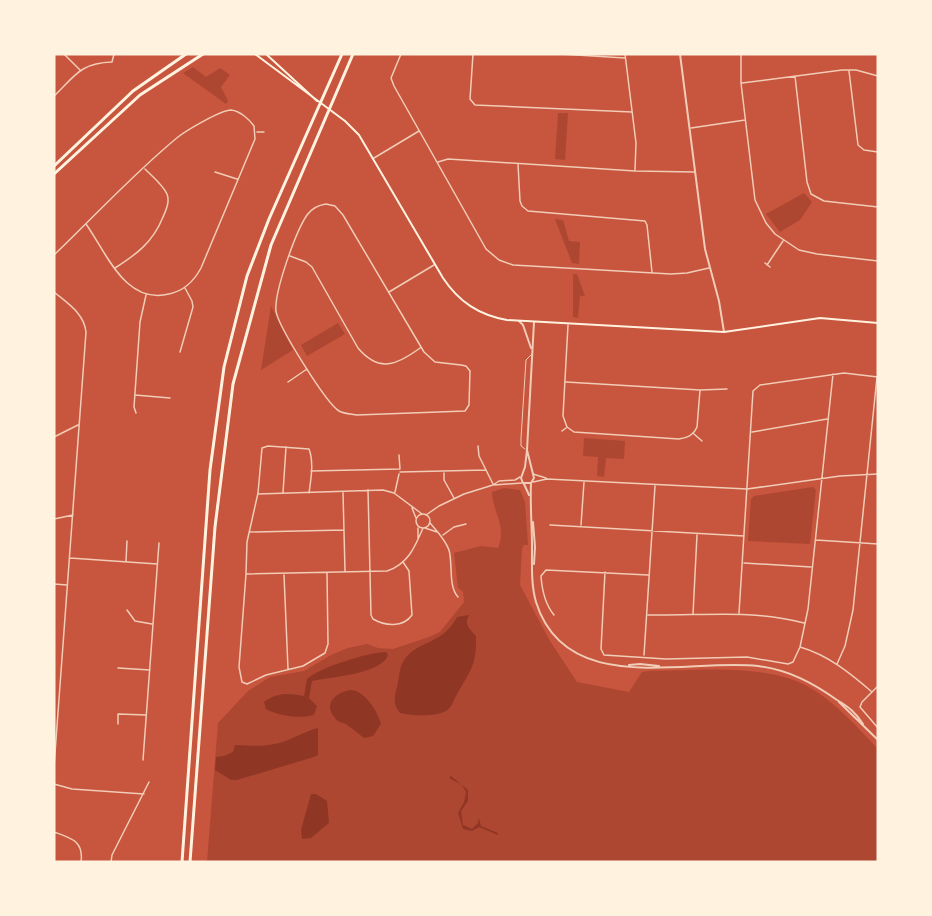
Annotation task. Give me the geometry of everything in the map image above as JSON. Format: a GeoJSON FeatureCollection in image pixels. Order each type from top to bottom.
{"type":"FeatureCollection","features":[{"type":"Feature","properties":{"kind":"main road"},"geometry":{"type":"LineString","coordinates":[[54,166],[133,91],[185,54]]}},
{"type":"Feature","properties":{"kind":"main road"},"geometry":{"type":"LineString","coordinates":[[54,174],[119,112],[140,95],[202,54]]}},
{"type":"Feature","properties":{"kind":"main road"},"geometry":{"type":"LineString","coordinates":[[255,54],[352,127],[452,291],[468,305],[488,316],[568,324],[724,332],[820,318],[878,323]]}},
{"type":"Feature","properties":{"kind":"main road"},"geometry":{"type":"LineString","coordinates":[[267,54],[317,100]]}},
{"type":"Feature","properties":{"kind":"main road"},"geometry":{"type":"LineString","coordinates":[[182,862],[210,470],[224,367],[247,276],[312,118],[342,54]]}},
{"type":"Feature","properties":{"kind":"main road"},"geometry":{"type":"LineString","coordinates":[[190,862],[215,527],[233,384],[271,245],[353,54]]}},
{"type":"Feature","properties":{"kind":"street"},"geometry":{"type":"LineString","coordinates":[[64,54],[80,71]]}},
{"type":"Feature","properties":{"kind":"street"},"geometry":{"type":"LineString","coordinates":[[54,96],[90,64],[112,62],[114,54]]}},
{"type":"Feature","properties":{"kind":"street"},"geometry":{"type":"LineString","coordinates":[[401,54],[391,78],[394,86],[491,255],[502,262],[513,265],[678,274],[709,268]]}},
{"type":"Feature","properties":{"kind":"street"},"geometry":{"type":"LineString","coordinates":[[473,54],[470,96],[472,103],[478,106],[557,107],[632,112]]}},
{"type":"Feature","properties":{"kind":"street"},"geometry":{"type":"LineString","coordinates":[[561,54],[626,58]]}},
{"type":"Feature","properties":{"kind":"street"},"geometry":{"type":"LineString","coordinates":[[625,54],[636,143],[635,171]]}},
{"type":"Feature","properties":{"kind":"street"},"geometry":{"type":"LineString","coordinates":[[680,54],[705,249],[721,310],[724,332]]}},
{"type":"Feature","properties":{"kind":"street"},"geometry":{"type":"LineString","coordinates":[[741,54],[741,83],[755,200],[766,223],[783,241],[806,252],[878,261]]}},
{"type":"Feature","properties":{"kind":"street"},"geometry":{"type":"LineString","coordinates":[[741,83],[849,70],[878,76]]}},
{"type":"Feature","properties":{"kind":"street"},"geometry":{"type":"LineString","coordinates":[[849,70],[856,141],[864,150],[878,152]]}},
{"type":"Feature","properties":{"kind":"street"},"geometry":{"type":"LineString","coordinates":[[795,76],[807,182],[811,194],[824,201],[878,207]]}},
{"type":"Feature","properties":{"kind":"street"},"geometry":{"type":"LineString","coordinates":[[468,105],[472,103]]}},
{"type":"Feature","properties":{"kind":"street"},"geometry":{"type":"LineString","coordinates":[[229,105],[230,110]]}},
{"type":"Feature","properties":{"kind":"street"},"geometry":{"type":"LineString","coordinates":[[54,255],[86,224],[144,168],[179,136],[220,113],[230,110],[250,121],[256,132],[254,143],[201,268],[184,288],[165,295],[146,294],[129,285],[86,224]]}},
{"type":"Feature","properties":{"kind":"street"},"geometry":{"type":"LineString","coordinates":[[690,128],[745,120]]}},
{"type":"Feature","properties":{"kind":"street"},"geometry":{"type":"LineString","coordinates":[[373,159],[420,130]]}},
{"type":"Feature","properties":{"kind":"street"},"geometry":{"type":"LineString","coordinates":[[256,132],[264,132]]}},
{"type":"Feature","properties":{"kind":"street"},"geometry":{"type":"LineString","coordinates":[[438,162],[448,159],[635,171],[694,172]]}},
{"type":"Feature","properties":{"kind":"street"},"geometry":{"type":"LineString","coordinates":[[518,163],[520,201],[528,211],[645,220],[649,216]]}},
{"type":"Feature","properties":{"kind":"street"},"geometry":{"type":"LineString","coordinates":[[115,268],[149,243],[160,225],[167,206],[168,198],[163,188],[144,168]]}},
{"type":"Feature","properties":{"kind":"street"},"geometry":{"type":"LineString","coordinates":[[215,172],[238,179]]}},
{"type":"Feature","properties":{"kind":"street"},"geometry":{"type":"LineString","coordinates":[[168,198],[173,197]]}},
{"type":"Feature","properties":{"kind":"street"},"geometry":{"type":"LineString","coordinates":[[321,205],[335,206],[343,215],[421,348],[435,362],[466,366],[470,371],[469,405],[465,411],[357,415],[340,411],[328,400],[307,369],[276,311],[283,273],[290,256],[304,222],[312,210],[321,205]]}},
{"type":"Feature","properties":{"kind":"street"},"geometry":{"type":"LineString","coordinates":[[645,220],[652,273]]}},
{"type":"Feature","properties":{"kind":"street"},"geometry":{"type":"LineString","coordinates":[[767,265],[783,241]]}},
{"type":"Feature","properties":{"kind":"street"},"geometry":{"type":"LineString","coordinates":[[290,256],[312,267],[358,348],[365,356],[374,362],[385,364],[398,362],[421,348]]}},
{"type":"Feature","properties":{"kind":"street"},"geometry":{"type":"LineString","coordinates":[[389,292],[434,264]]}},
{"type":"Feature","properties":{"kind":"street"},"geometry":{"type":"LineString","coordinates":[[180,352],[193,307],[184,288]]}},
{"type":"Feature","properties":{"kind":"street"},"geometry":{"type":"LineString","coordinates":[[54,768],[85,326],[77,311],[55,294]]}},
{"type":"Feature","properties":{"kind":"street"},"geometry":{"type":"LineString","coordinates":[[136,413],[135,395],[141,316],[146,294]]}},
{"type":"Feature","properties":{"kind":"street"},"geometry":{"type":"LineString","coordinates":[[518,320],[524,325],[532,352]]}},
{"type":"Feature","properties":{"kind":"street"},"geometry":{"type":"LineString","coordinates":[[493,485],[499,481],[515,480],[524,472],[534,321]]}},
{"type":"Feature","properties":{"kind":"street"},"geometry":{"type":"LineString","coordinates":[[568,324],[563,416],[567,427],[578,432],[688,438],[694,434],[698,424],[700,390]]}},
{"type":"Feature","properties":{"kind":"street"},"geometry":{"type":"LineString","coordinates":[[288,382],[307,369]]}},
{"type":"Feature","properties":{"kind":"street"},"geometry":{"type":"LineString","coordinates":[[740,614],[752,394],[755,387],[844,373],[878,377],[849,634],[837,664]]}},
{"type":"Feature","properties":{"kind":"street"},"geometry":{"type":"LineString","coordinates":[[605,572],[601,651],[604,655],[666,659],[747,657],[788,664],[793,662],[800,647],[805,624],[833,374]]}},
{"type":"Feature","properties":{"kind":"street"},"geometry":{"type":"LineString","coordinates":[[566,382],[700,390],[727,389]]}},
{"type":"Feature","properties":{"kind":"street"},"geometry":{"type":"LineString","coordinates":[[135,395],[170,398]]}},
{"type":"Feature","properties":{"kind":"street"},"geometry":{"type":"LineString","coordinates":[[750,432],[828,419]]}},
{"type":"Feature","properties":{"kind":"street"},"geometry":{"type":"LineString","coordinates":[[54,437],[79,425]]}},
{"type":"Feature","properties":{"kind":"street"},"geometry":{"type":"LineString","coordinates":[[562,431],[567,427]]}},
{"type":"Feature","properties":{"kind":"street"},"geometry":{"type":"LineString","coordinates":[[694,434],[702,441]]}},
{"type":"Feature","properties":{"kind":"street"},"geometry":{"type":"LineString","coordinates":[[283,493],[286,446]]}},
{"type":"Feature","properties":{"kind":"street"},"geometry":{"type":"LineString","coordinates":[[309,493],[311,471],[309,449],[286,446],[262,448],[258,494],[246,554],[239,667],[242,682],[247,684],[266,675],[303,666],[325,653],[328,648],[327,573]]}},
{"type":"Feature","properties":{"kind":"street"},"geometry":{"type":"LineString","coordinates":[[478,446],[479,456],[493,485]]}},
{"type":"Feature","properties":{"kind":"street"},"geometry":{"type":"LineString","coordinates":[[527,450],[533,473],[532,570],[536,601],[545,622],[557,638],[589,660],[625,666],[640,664],[662,667],[738,665],[765,667],[787,672],[807,680],[838,700],[878,740]]}},
{"type":"Feature","properties":{"kind":"street"},"geometry":{"type":"LineString","coordinates":[[394,493],[400,472],[399,455]]}},
{"type":"Feature","properties":{"kind":"street"},"geometry":{"type":"LineString","coordinates":[[311,471],[400,469]]}},
{"type":"Feature","properties":{"kind":"street"},"geometry":{"type":"LineString","coordinates":[[400,472],[486,470]]}},
{"type":"Feature","properties":{"kind":"street"},"geometry":{"type":"LineString","coordinates":[[444,472],[444,480],[454,498]]}},
{"type":"Feature","properties":{"kind":"street"},"geometry":{"type":"LineString","coordinates":[[524,472],[547,479]]}},
{"type":"Feature","properties":{"kind":"street"},"geometry":{"type":"LineString","coordinates":[[426,515],[454,498],[493,485],[532,483],[547,479],[747,489],[822,478],[878,474]]}},
{"type":"Feature","properties":{"kind":"street"},"geometry":{"type":"LineString","coordinates":[[521,476],[531,498]]}},
{"type":"Feature","properties":{"kind":"street"},"geometry":{"type":"LineString","coordinates":[[581,525],[584,481]]}},
{"type":"Feature","properties":{"kind":"street"},"geometry":{"type":"LineString","coordinates":[[644,656],[655,485]]}},
{"type":"Feature","properties":{"kind":"street"},"geometry":{"type":"LineString","coordinates":[[368,490],[373,619],[384,625],[408,619],[412,612],[408,571],[403,562]]}},
{"type":"Feature","properties":{"kind":"street"},"geometry":{"type":"LineString","coordinates":[[258,494],[384,490],[394,493],[430,519]]}},
{"type":"Feature","properties":{"kind":"street"},"geometry":{"type":"LineString","coordinates":[[343,492],[345,572]]}},
{"type":"Feature","properties":{"kind":"street"},"geometry":{"type":"LineString","coordinates":[[411,504],[418,526],[418,539]]}},
{"type":"Feature","properties":{"kind":"street"},"geometry":{"type":"LineString","coordinates":[[431,513],[430,523],[442,536],[449,551],[454,591],[458,597]]}},
{"type":"Feature","properties":{"kind":"street"},"geometry":{"type":"LineString","coordinates":[[416,519],[422,514]]}},
{"type":"Feature","properties":{"kind":"street"},"geometry":{"type":"LineString","coordinates":[[54,519],[73,515]]}},
{"type":"Feature","properties":{"kind":"street"},"geometry":{"type":"LineString","coordinates":[[246,574],[387,571],[403,562],[415,547],[424,528],[430,523]]}},
{"type":"Feature","properties":{"kind":"street"},"geometry":{"type":"LineString","coordinates":[[442,536],[454,526],[466,524]]}},
{"type":"Feature","properties":{"kind":"street"},"geometry":{"type":"LineString","coordinates":[[550,525],[744,536]]}},
{"type":"Feature","properties":{"kind":"street"},"geometry":{"type":"LineString","coordinates":[[418,526],[438,532]]}},
{"type":"Feature","properties":{"kind":"street"},"geometry":{"type":"LineString","coordinates":[[249,532],[344,530]]}},
{"type":"Feature","properties":{"kind":"street"},"geometry":{"type":"LineString","coordinates":[[693,615],[698,533]]}},
{"type":"Feature","properties":{"kind":"street"},"geometry":{"type":"LineString","coordinates":[[815,540],[878,544]]}},
{"type":"Feature","properties":{"kind":"street"},"geometry":{"type":"LineString","coordinates":[[126,562],[127,541]]}},
{"type":"Feature","properties":{"kind":"street"},"geometry":{"type":"LineString","coordinates":[[143,760],[159,543]]}},
{"type":"Feature","properties":{"kind":"street"},"geometry":{"type":"LineString","coordinates":[[69,557],[157,564]]}},
{"type":"Feature","properties":{"kind":"street"},"geometry":{"type":"LineString","coordinates":[[743,563],[812,567]]}},
{"type":"Feature","properties":{"kind":"street"},"geometry":{"type":"LineString","coordinates":[[555,615],[543,591],[544,571],[552,569],[649,575]]}},
{"type":"Feature","properties":{"kind":"street"},"geometry":{"type":"LineString","coordinates":[[284,574],[288,670]]}},
{"type":"Feature","properties":{"kind":"street"},"geometry":{"type":"LineString","coordinates":[[54,584],[68,585]]}},
{"type":"Feature","properties":{"kind":"street"},"geometry":{"type":"LineString","coordinates":[[127,610],[135,621],[153,625]]}},
{"type":"Feature","properties":{"kind":"street"},"geometry":{"type":"LineString","coordinates":[[647,615],[740,614],[776,617],[805,624]]}},
{"type":"Feature","properties":{"kind":"street"},"geometry":{"type":"LineString","coordinates":[[800,647],[837,664],[872,692]]}},
{"type":"Feature","properties":{"kind":"street"},"geometry":{"type":"LineString","coordinates":[[118,668],[150,670]]}},
{"type":"Feature","properties":{"kind":"street"},"geometry":{"type":"LineString","coordinates":[[878,686],[860,707],[878,728]]}},
{"type":"Feature","properties":{"kind":"street"},"geometry":{"type":"LineString","coordinates":[[118,724],[118,714],[146,716]]}},
{"type":"Feature","properties":{"kind":"street"},"geometry":{"type":"LineString","coordinates":[[111,862],[112,855],[148,782]]}},
{"type":"Feature","properties":{"kind":"street"},"geometry":{"type":"LineString","coordinates":[[54,784],[72,789],[144,794]]}},
{"type":"Feature","properties":{"kind":"street"},"geometry":{"type":"LineString","coordinates":[[54,832],[79,845],[82,851],[81,862]]}},
{"type":"Feature","properties":{"kind":"lane"},"geometry":{"type":"LineString","coordinates":[[527,450],[521,448],[520,443],[526,360],[532,352]]}},
{"type":"Feature","properties":{"kind":"shaded area"},"geometry":{"type":"Polygon","coordinates":[[[193,67],[206,77],[220,68],[230,75],[221,87],[228,101],[226,104],[183,73],[193,67]]]}},
{"type":"Feature","properties":{"kind":"shaded area"},"geometry":{"type":"Polygon","coordinates":[[[558,113],[568,113],[565,160],[555,159],[558,113]]]}},
{"type":"Feature","properties":{"kind":"shaded area"},"geometry":{"type":"Polygon","coordinates":[[[804,193],[812,202],[800,220],[780,232],[766,214],[804,193]]]}},
{"type":"Feature","properties":{"kind":"shaded area"},"geometry":{"type":"Polygon","coordinates":[[[555,219],[563,220],[569,241],[580,242],[579,264],[572,263],[555,219]]]}},
{"type":"Feature","properties":{"kind":"shaded area"},"geometry":{"type":"Polygon","coordinates":[[[573,274],[577,274],[585,296],[580,296],[578,318],[573,317],[573,274]]]}},
{"type":"Feature","properties":{"kind":"shaded area"},"geometry":{"type":"Polygon","coordinates":[[[271,306],[293,350],[261,370],[271,306]]]}},
{"type":"Feature","properties":{"kind":"shaded area"},"geometry":{"type":"Polygon","coordinates":[[[338,323],[345,334],[307,356],[301,345],[338,323]]]}},
{"type":"Feature","properties":{"kind":"shaded area"},"geometry":{"type":"Polygon","coordinates":[[[584,438],[625,441],[624,459],[606,458],[604,477],[597,476],[598,457],[583,456],[584,438]]]}},
{"type":"Feature","properties":{"kind":"shaded area"},"geometry":{"type":"Polygon","coordinates":[[[813,487],[816,490],[810,544],[748,541],[751,499],[754,496],[813,487]]]}},
{"type":"Feature","properties":{"kind":"shaded area"},"geometry":{"type":"Polygon","coordinates":[[[504,488],[520,490],[525,502],[528,545],[524,545],[522,549],[520,585],[550,641],[577,682],[629,692],[642,672],[734,670],[777,675],[797,681],[814,690],[840,710],[878,749],[878,862],[207,862],[218,723],[248,691],[270,677],[304,671],[348,648],[367,644],[378,648],[393,649],[440,632],[464,602],[463,592],[458,588],[454,553],[481,546],[498,548],[501,533],[492,492],[504,488]]]}},
{"type":"Feature","properties":{"kind":"shaded area"},"geometry":{"type":"Polygon","coordinates":[[[469,615],[467,624],[476,636],[474,661],[451,706],[446,711],[430,715],[400,713],[395,704],[395,697],[401,666],[407,656],[444,633],[457,617],[469,615]]]}},
{"type":"Feature","properties":{"kind":"shaded area"},"geometry":{"type":"Polygon","coordinates":[[[386,652],[388,655],[384,661],[366,671],[312,681],[309,698],[317,706],[314,715],[289,716],[266,709],[264,702],[274,696],[288,694],[304,696],[307,679],[322,670],[356,658],[386,652]]]}},
{"type":"Feature","properties":{"kind":"shaded area"},"geometry":{"type":"Polygon","coordinates":[[[350,690],[366,698],[377,714],[381,724],[373,736],[364,738],[346,724],[338,721],[330,710],[335,697],[350,690]]]}},
{"type":"Feature","properties":{"kind":"shaded area"},"geometry":{"type":"Polygon","coordinates":[[[318,728],[318,755],[314,757],[237,780],[231,780],[215,770],[216,757],[233,752],[235,745],[277,744],[318,728]]]}},
{"type":"Feature","properties":{"kind":"shaded area"},"geometry":{"type":"Polygon","coordinates":[[[462,785],[468,790],[468,801],[461,811],[463,825],[472,829],[478,823],[479,818],[481,826],[498,835],[479,827],[472,831],[463,829],[458,813],[466,792],[462,785]]]}},
{"type":"Feature","properties":{"kind":"shaded area"},"geometry":{"type":"Polygon","coordinates":[[[311,794],[316,794],[327,801],[329,823],[311,838],[302,839],[301,830],[311,794]]]}}]}
